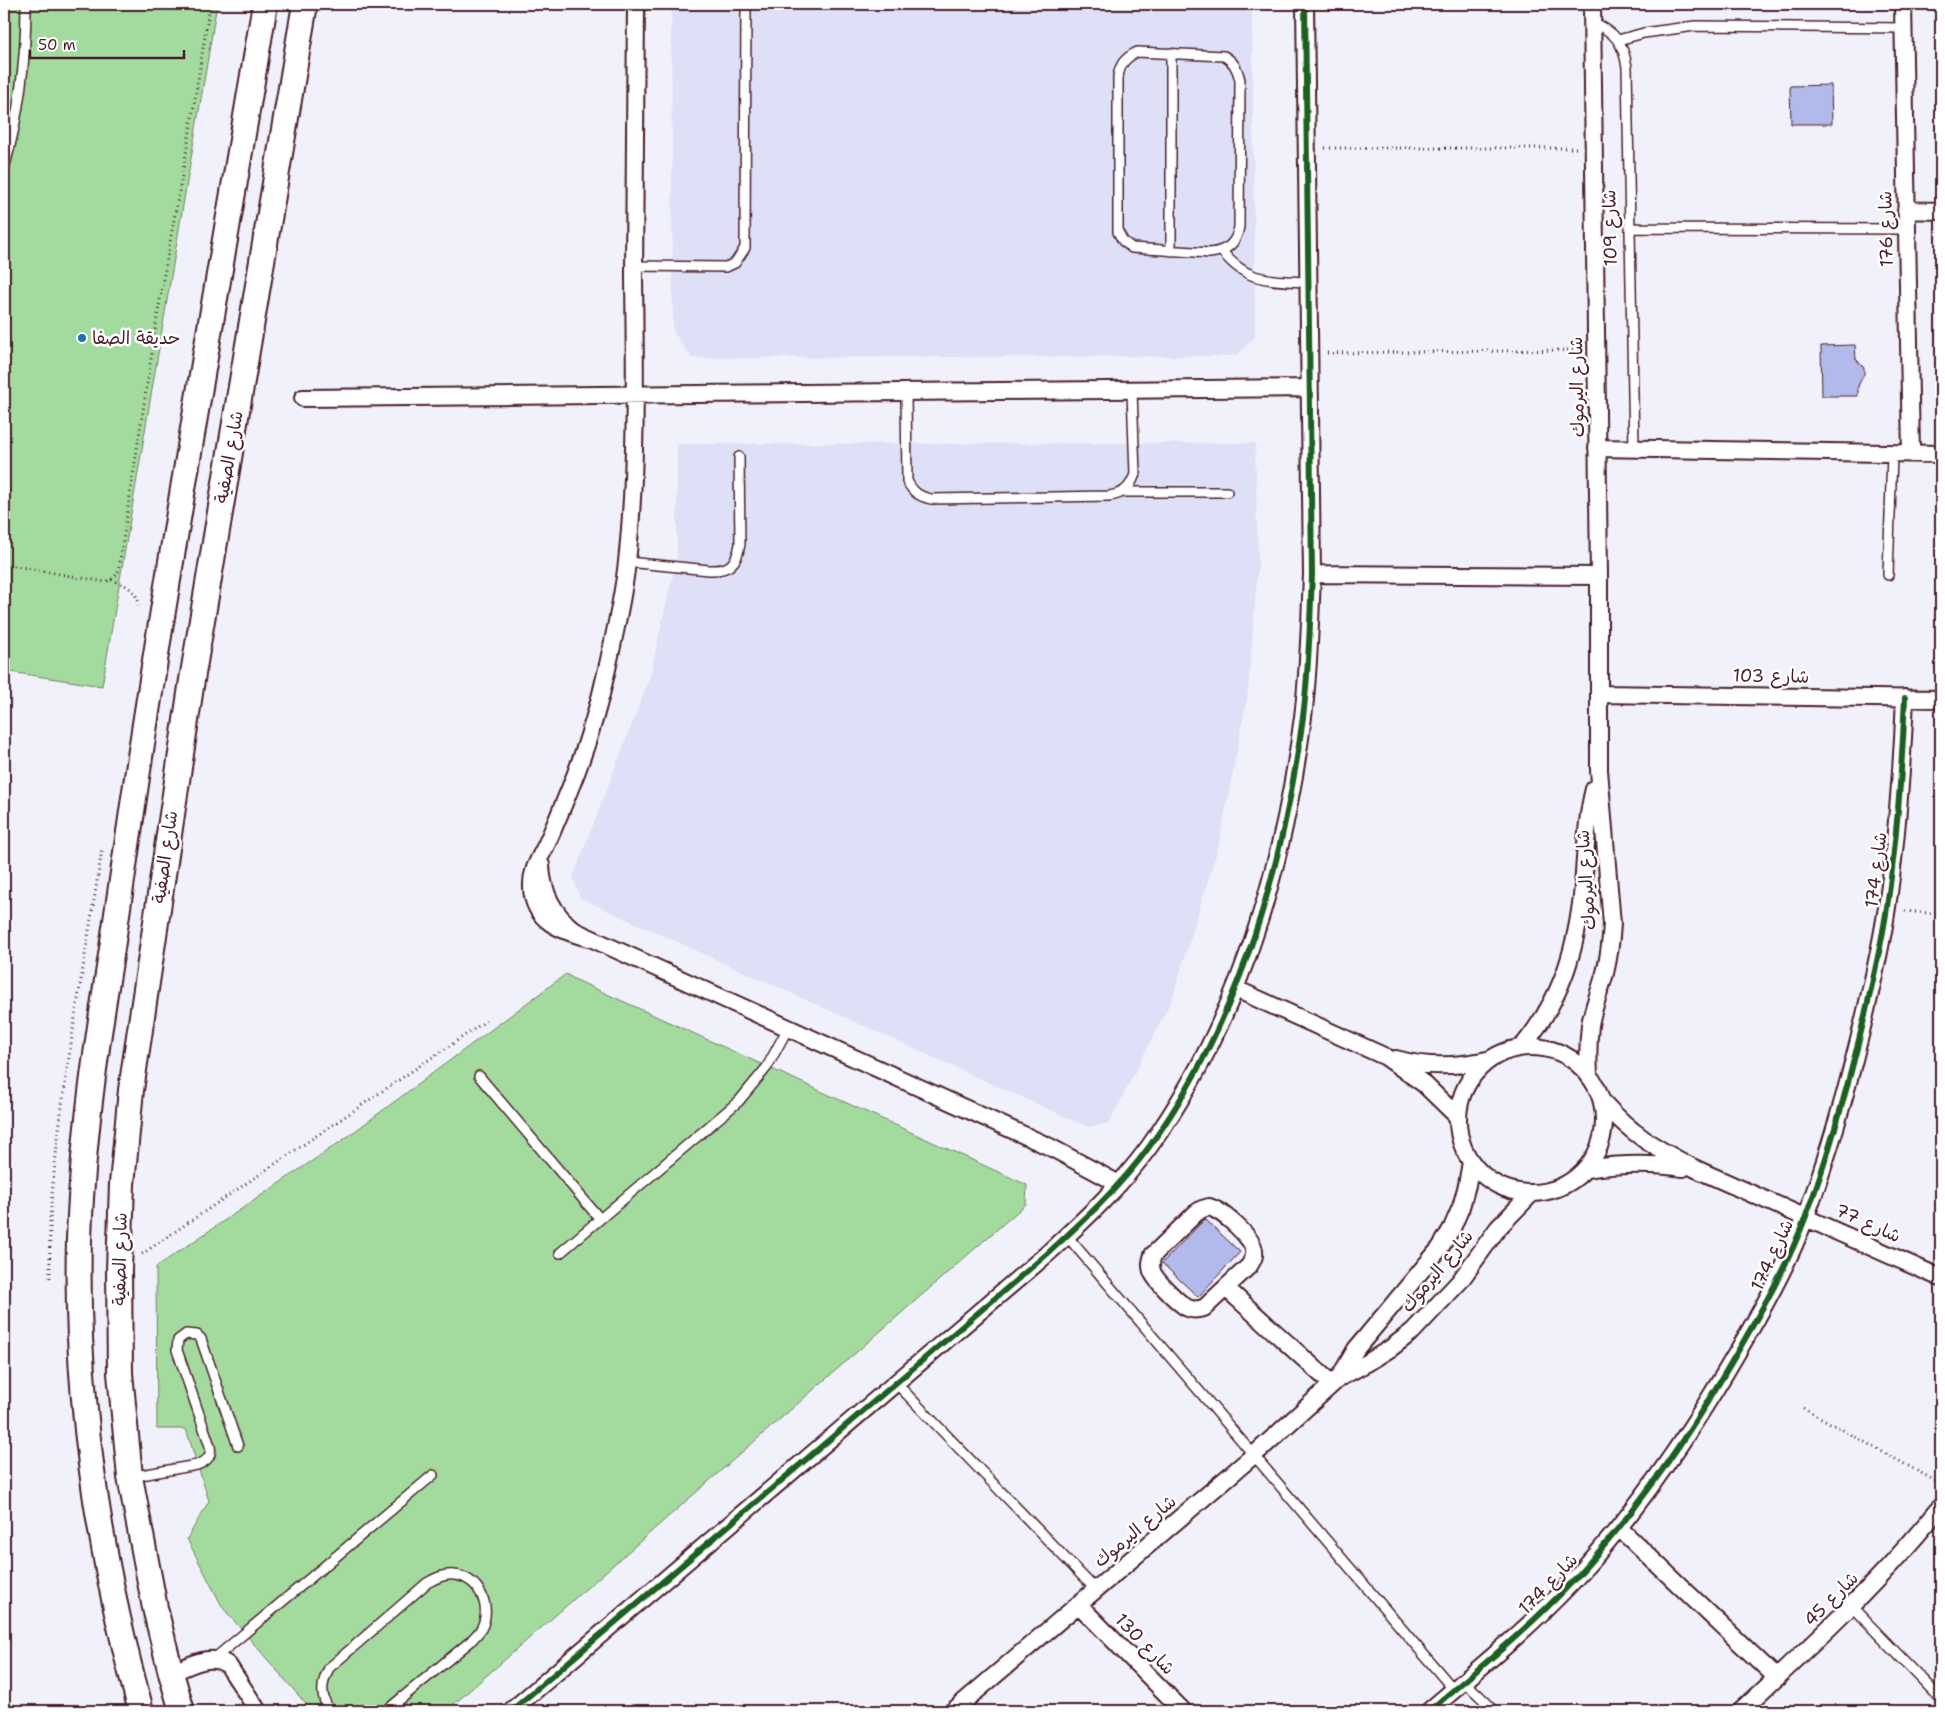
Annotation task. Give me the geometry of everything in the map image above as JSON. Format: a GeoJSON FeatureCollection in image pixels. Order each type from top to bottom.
{"type":"FeatureCollection","features":[{"type":"Feature","properties":{"kind":"main road"},"geometry":{"type":"LineString","coordinates":[[141,1711],[124,1649],[106,1566],[93,1484],[82,1378],[79,1312],[81,1194],[100,1021],[153,668],[265,4]]}},
{"type":"Feature","properties":{"kind":"main road","name":"شارع الصفية"},"geometry":{"type":"LineString","coordinates":[[182,1711],[171,1673],[141,1543],[130,1477],[120,1373],[119,1270],[122,1184],[131,1090],[175,788],[212,551],[305,4]]}},
{"type":"Feature","properties":{"kind":"main road"},"geometry":{"type":"LineString","coordinates":[[82,1378],[95,1368],[112,1369],[120,1373]]}},
{"type":"Feature","properties":{"kind":"street"},"geometry":{"type":"LineString","coordinates":[[636,4],[635,394],[627,562],[618,620],[606,677],[590,734],[570,790],[534,869],[532,888],[534,901],[540,912],[559,929],[589,938],[1050,1147],[1119,1184]]}},
{"type":"Feature","properties":{"kind":"street"},"geometry":{"type":"LineString","coordinates":[[511,1711],[1067,1236],[1119,1184],[1148,1148],[1198,1072],[1236,990],[1278,855],[1293,786],[1303,716],[1312,574],[1305,4]]}},
{"type":"Feature","properties":{"kind":"street","name":"شارع اليرموك"},"geometry":{"type":"LineString","coordinates":[[1589,1075],[1587,1050],[1590,1024],[1605,973],[1612,924],[1599,770],[1599,576],[1592,4]]}},
{"type":"Feature","properties":{"kind":"street","name":"شارع 176"},"geometry":{"type":"LineString","coordinates":[[1903,4],[1911,454]]}},
{"type":"Feature","properties":{"kind":"street"},"geometry":{"type":"LineString","coordinates":[[1906,210],[1941,211]]}},
{"type":"Feature","properties":{"kind":"street"},"geometry":{"type":"LineString","coordinates":[[303,398],[1309,388]]}},
{"type":"Feature","properties":{"kind":"street"},"geometry":{"type":"LineString","coordinates":[[1597,448],[1941,454]]}},
{"type":"Feature","properties":{"kind":"street"},"geometry":{"type":"LineString","coordinates":[[1312,574],[1599,576]]}},
{"type":"Feature","properties":{"kind":"street","name":"شارع 103"},"geometry":{"type":"LineString","coordinates":[[1599,694],[1941,699]]}},
{"type":"Feature","properties":{"kind":"street","name":"شارع 174"},"geometry":{"type":"LineString","coordinates":[[1430,1711],[1525,1629],[1571,1584],[1619,1528],[1672,1458],[1719,1384],[1764,1306],[1806,1218],[1853,1066],[1887,909],[1902,769],[1905,698]]}},
{"type":"Feature","properties":{"kind":"street","name":"شارع اليرموك"},"geometry":{"type":"LineString","coordinates":[[1522,1047],[1539,1026],[1554,1001],[1565,974],[1582,896],[1587,827],[1599,770]]}},
{"type":"Feature","properties":{"kind":"street"},"geometry":{"type":"LineString","coordinates":[[1236,990],[1386,1057],[1412,1064],[1438,1066],[1464,1065],[1490,1059]]}},
{"type":"Feature","properties":{"kind":"street"},"geometry":{"type":"LineString","coordinates":[[1522,1047],[1552,1050],[1572,1060],[1589,1075],[1596,1087],[1602,1101],[1604,1119],[1602,1137],[1596,1154],[1586,1169],[1570,1182],[1552,1190],[1531,1194],[1514,1192],[1497,1185],[1483,1175],[1471,1162],[1463,1148],[1458,1117],[1460,1100],[1467,1084],[1477,1070],[1490,1059],[1505,1051],[1522,1047]]}},
{"type":"Feature","properties":{"kind":"street"},"geometry":{"type":"LineString","coordinates":[[1386,1057],[1424,1084],[1458,1117]]}},
{"type":"Feature","properties":{"kind":"street","name":"شارع 77"},"geometry":{"type":"LineString","coordinates":[[1602,1101],[1621,1122],[1643,1140],[1696,1169],[1941,1278]]}},
{"type":"Feature","properties":{"kind":"street","name":"شارع اليرموك"},"geometry":{"type":"LineString","coordinates":[[1335,1381],[1356,1349],[1440,1248],[1452,1228],[1463,1200],[1471,1162]]}},
{"type":"Feature","properties":{"kind":"street","name":"شارع 77"},"geometry":{"type":"LineString","coordinates":[[1586,1169],[1620,1164],[1657,1164],[1696,1169]]}},
{"type":"Feature","properties":{"kind":"street","name":"شارع اليرموك"},"geometry":{"type":"LineString","coordinates":[[953,1711],[1254,1456],[1335,1381],[1391,1348],[1413,1331],[1460,1281],[1503,1222],[1531,1194]]}},
{"type":"Feature","properties":{"kind":"street"},"geometry":{"type":"LineString","coordinates":[[1202,1209],[1216,1209],[1253,1244],[1253,1259],[1226,1288],[1204,1308],[1196,1310],[1188,1308],[1159,1282],[1151,1270],[1153,1255],[1202,1209]]}},
{"type":"Feature","properties":{"kind":"street"},"geometry":{"type":"LineString","coordinates":[[1226,1288],[1335,1381]]}},
{"type":"Feature","properties":{"kind":"street","name":"شارع 45"},"geometry":{"type":"LineString","coordinates":[[1740,1711],[1852,1607],[1888,1569],[1941,1506]]}},
{"type":"Feature","properties":{"kind":"street"},"geometry":{"type":"LineString","coordinates":[[1619,1528],[1777,1678]]}},
{"type":"Feature","properties":{"kind":"street","name":"شارع 130"},"geometry":{"type":"LineString","coordinates":[[1079,1605],[1183,1711]]}},
{"type":"Feature","properties":{"kind":"street"},"geometry":{"type":"LineString","coordinates":[[171,1673],[206,1659],[216,1658],[228,1665],[258,1711]]}},
{"type":"Feature","properties":{"kind":"lane"},"geometry":{"type":"LineString","coordinates":[[4,169],[20,88],[26,4]]}},
{"type":"Feature","properties":{"kind":"lane"},"geometry":{"type":"LineString","coordinates":[[634,266],[726,267],[734,263],[745,248],[746,4]]}},
{"type":"Feature","properties":{"kind":"lane"},"geometry":{"type":"LineString","coordinates":[[1592,22],[1607,29],[1618,40],[1644,33],[1695,26],[1904,28]]}},
{"type":"Feature","properties":{"kind":"lane","name":"شارع 109"},"geometry":{"type":"LineString","coordinates":[[1618,40],[1625,53],[1627,67],[1634,449]]}},
{"type":"Feature","properties":{"kind":"lane"},"geometry":{"type":"LineString","coordinates":[[1136,52],[1224,56],[1232,61],[1238,70],[1240,80],[1239,227],[1237,237],[1231,246],[1222,251],[1171,251],[1132,248],[1123,241],[1118,232],[1118,77],[1120,66],[1127,57],[1136,52]]}},
{"type":"Feature","properties":{"kind":"lane"},"geometry":{"type":"LineString","coordinates":[[1171,53],[1171,251]]}},
{"type":"Feature","properties":{"kind":"lane"},"geometry":{"type":"LineString","coordinates":[[1630,228],[1906,229]]}},
{"type":"Feature","properties":{"kind":"lane"},"geometry":{"type":"LineString","coordinates":[[1222,251],[1234,266],[1250,276],[1262,280],[1308,282]]}},
{"type":"Feature","properties":{"kind":"lane"},"geometry":{"type":"LineString","coordinates":[[1124,492],[1132,484],[1135,474],[1132,390]]}},
{"type":"Feature","properties":{"kind":"lane"},"geometry":{"type":"LineString","coordinates":[[906,393],[907,481],[912,490],[920,497],[930,499],[1109,496],[1124,492],[1227,492]]}},
{"type":"Feature","properties":{"kind":"lane"},"geometry":{"type":"LineString","coordinates":[[1888,575],[1892,454]]}},
{"type":"Feature","properties":{"kind":"lane"},"geometry":{"type":"LineString","coordinates":[[627,562],[709,570],[721,570],[731,565],[738,556],[740,544],[739,457]]}},
{"type":"Feature","properties":{"kind":"lane"},"geometry":{"type":"LineString","coordinates":[[560,1253],[739,1101],[767,1067],[788,1028]]}},
{"type":"Feature","properties":{"kind":"lane"},"geometry":{"type":"LineString","coordinates":[[479,1076],[600,1219]]}},
{"type":"Feature","properties":{"kind":"lane"},"geometry":{"type":"LineString","coordinates":[[1067,1236],[1254,1456],[1459,1685],[1494,1711]]}},
{"type":"Feature","properties":{"kind":"lane"},"geometry":{"type":"LineString","coordinates":[[130,1477],[197,1464],[206,1461],[210,1457],[210,1446],[177,1350],[178,1340],[186,1334],[197,1335],[200,1339],[238,1446]]}},
{"type":"Feature","properties":{"kind":"lane"},"geometry":{"type":"LineString","coordinates":[[896,1383],[1096,1590]]}},
{"type":"Feature","properties":{"kind":"lane"},"geometry":{"type":"LineString","coordinates":[[216,1658],[433,1475]]}},
{"type":"Feature","properties":{"kind":"lane"},"geometry":{"type":"LineString","coordinates":[[330,1711],[325,1704],[322,1691],[323,1679],[329,1668],[427,1583],[440,1576],[454,1575],[468,1580],[479,1589],[485,1602],[486,1617],[481,1630],[386,1711]]}},
{"type":"Feature","properties":{"kind":"lane"},"geometry":{"type":"LineString","coordinates":[[1852,1607],[1941,1700]]}},
{"type":"Feature","properties":{"kind":"path"},"geometry":{"type":"LineString","coordinates":[[111,580],[118,573],[119,569],[163,280],[188,144],[210,4]]}},
{"type":"Feature","properties":{"kind":"path"},"geometry":{"type":"LineString","coordinates":[[1306,148],[1593,148]]}},
{"type":"Feature","properties":{"kind":"path"},"geometry":{"type":"LineString","coordinates":[[1308,353],[1596,350]]}},
{"type":"Feature","properties":{"kind":"path"},"geometry":{"type":"LineString","coordinates":[[4,564],[99,581],[111,580],[127,586],[135,593],[139,602],[140,613]]}},
{"type":"Feature","properties":{"kind":"path"},"geometry":{"type":"LineString","coordinates":[[50,1278],[51,1207],[60,1124],[80,979],[103,842]]}},
{"type":"Feature","properties":{"kind":"path"},"geometry":{"type":"LineString","coordinates":[[1887,909],[1941,914]]}},
{"type":"Feature","properties":{"kind":"path"},"geometry":{"type":"LineString","coordinates":[[119,1270],[486,1021]]}},
{"type":"Feature","properties":{"kind":"path"},"geometry":{"type":"LineString","coordinates":[[1803,1408],[1941,1484]]}},
{"type":"Feature","properties":{"kind":"shaded area"},"geometry":{"type":"Polygon","coordinates":[[[671,4],[1252,4],[1255,337],[1236,356],[692,358],[673,331],[671,4]]]}},
{"type":"Feature","properties":{"kind":"shaded area"},"geometry":{"type":"Polygon","coordinates":[[[1255,443],[1258,563],[1248,693],[1219,844],[1172,999],[1109,1123],[1088,1127],[580,898],[573,877],[649,680],[677,557],[677,444],[1255,443]]]}},
{"type":"Feature","properties":{"kind":"green space","name":"حديقة الصفا"},"geometry":{"type":"Polygon","coordinates":[[[4,4],[217,4],[102,686],[4,671],[4,4]]]}},
{"type":"Feature","properties":{"kind":"green space"},"geometry":{"type":"Polygon","coordinates":[[[566,974],[1027,1185],[1026,1204],[446,1711],[312,1711],[223,1608],[187,1539],[209,1501],[186,1429],[157,1429],[156,1267],[343,1140],[566,974]]]}},
{"type":"Feature","properties":{"kind":"building"},"geometry":{"type":"Polygon","coordinates":[[[1831,85],[1832,124],[1791,124],[1790,86],[1831,85]]]}},
{"type":"Feature","properties":{"kind":"building"},"geometry":{"type":"Polygon","coordinates":[[[1855,345],[1856,359],[1864,368],[1864,374],[1858,386],[1858,396],[1822,396],[1821,346],[1855,345]]]}},
{"type":"Feature","properties":{"kind":"building"},"geometry":{"type":"Polygon","coordinates":[[[1205,1219],[1240,1252],[1198,1297],[1162,1263],[1205,1219]]]}},
{"type":"Feature","properties":{"kind":"cycle path"},"geometry":{"type":"LineString","coordinates":[[511,1711],[1074,1229],[1101,1203],[1138,1162],[1181,1099],[1208,1048],[1232,996],[1252,942],[1269,887],[1283,831],[1294,774],[1305,699],[1312,574],[1305,4]]}},
{"type":"Feature","properties":{"kind":"cycle path"},"geometry":{"type":"LineString","coordinates":[[1429,1711],[1538,1616],[1572,1582],[1619,1528],[1682,1442],[1720,1382],[1757,1319],[1791,1251],[1815,1191],[1839,1117],[1880,948],[1891,881],[1901,777],[1905,698]]}},
{"type":"Feature","properties":{"kind":"place","name":"حديقة الصفا"},"geometry":{"type":"Point","coordinates":[82,338]}}]}
